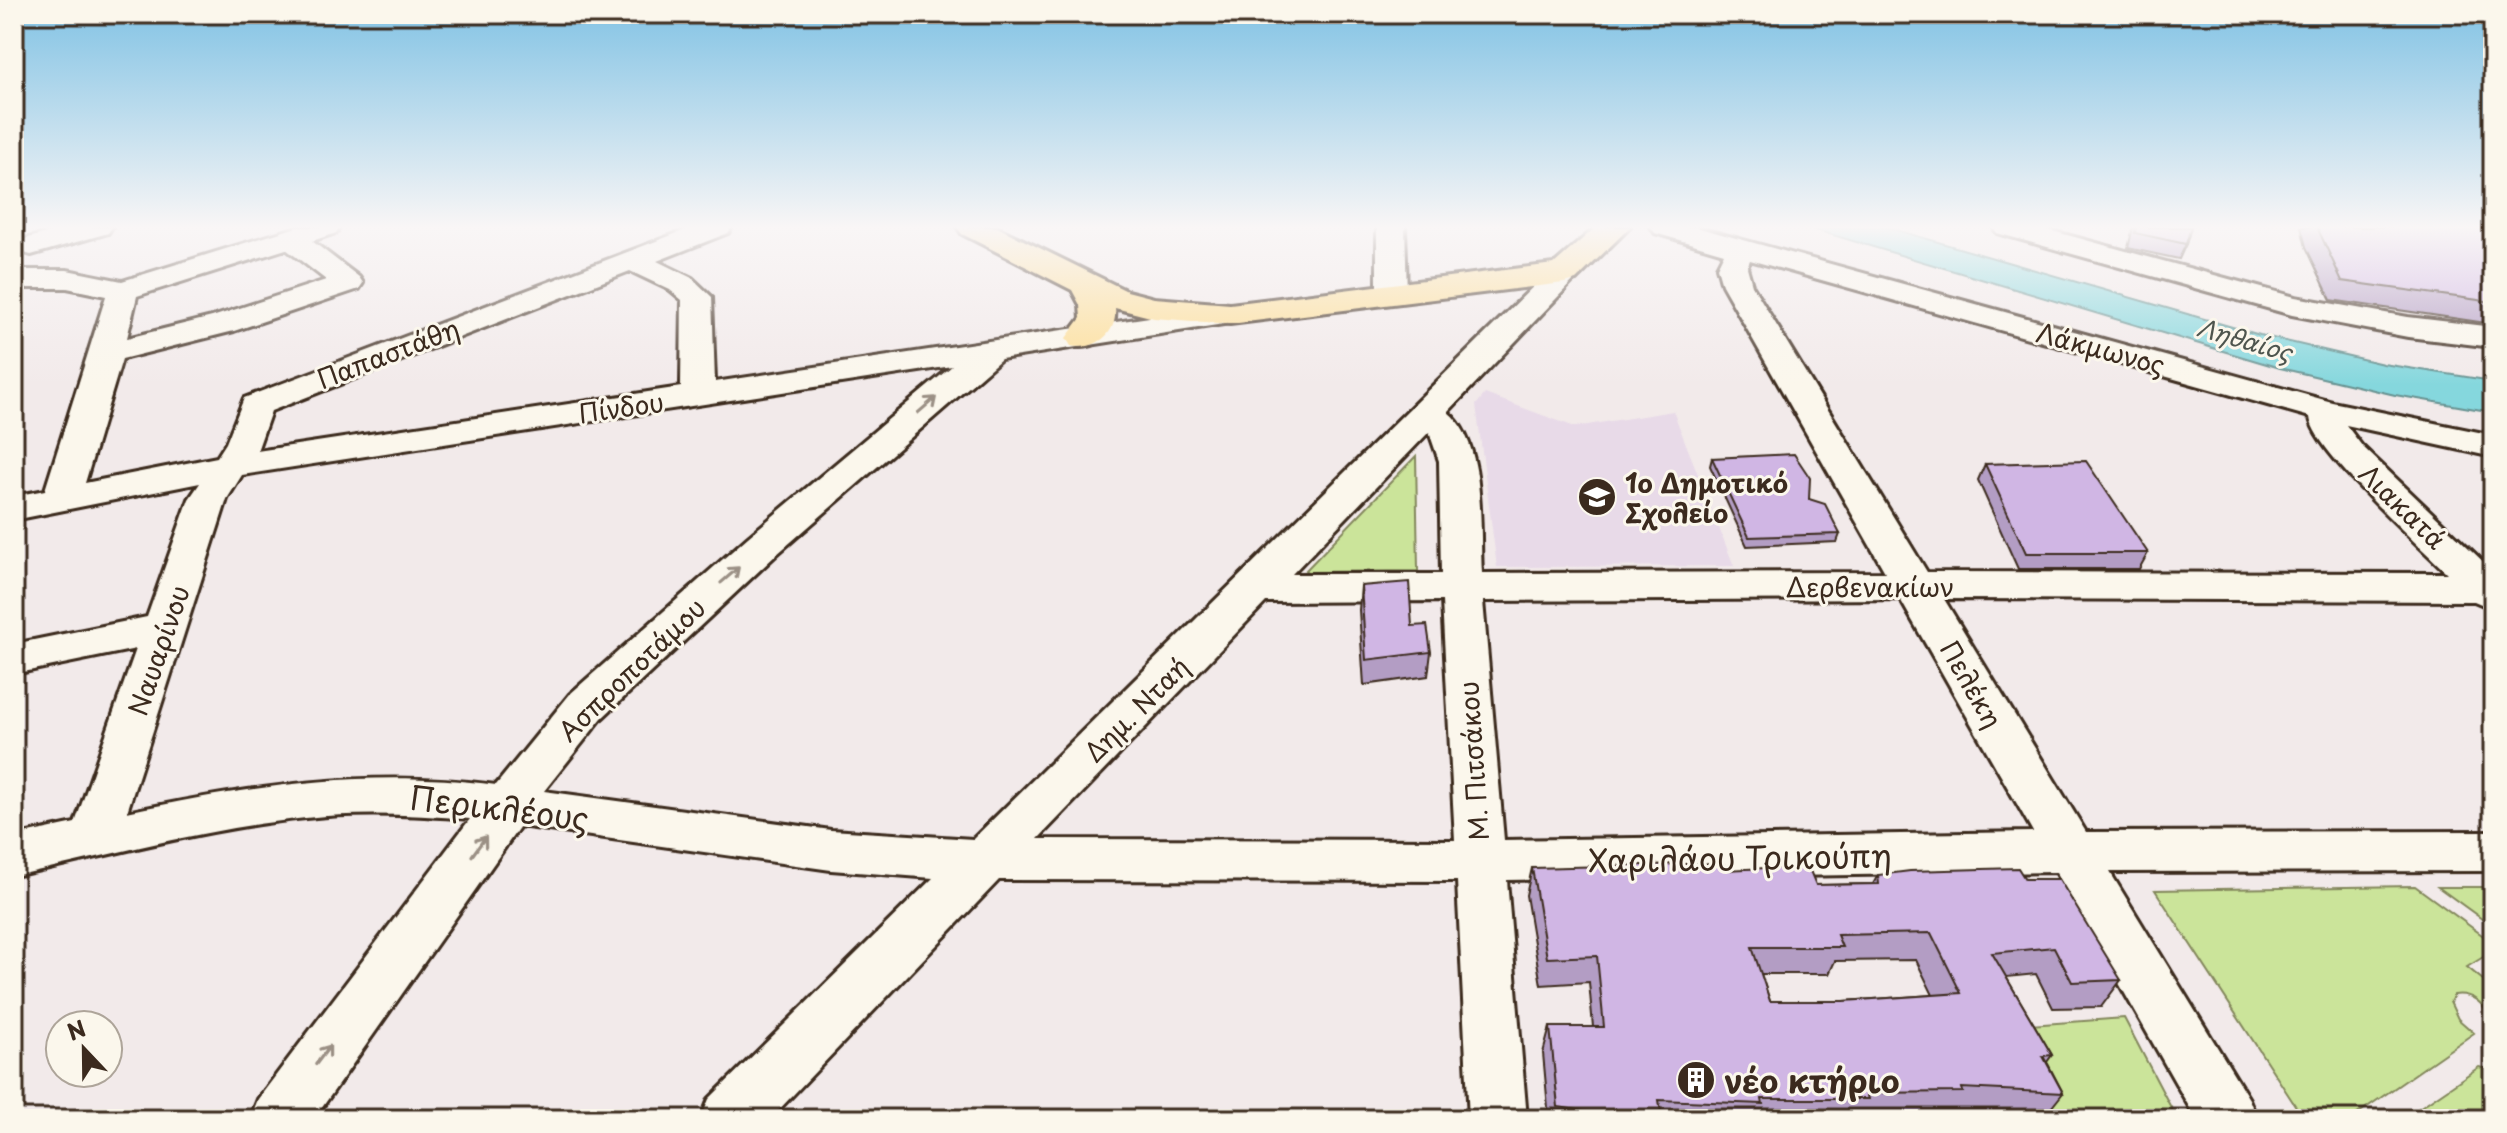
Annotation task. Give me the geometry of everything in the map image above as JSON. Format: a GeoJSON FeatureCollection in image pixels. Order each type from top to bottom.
{"type":"FeatureCollection","features":[{"type":"Feature","properties":{"kind":"main road"},"geometry":{"type":"LineString","coordinates":[[1079,280],[1140,305],[1230,314],[1392,293],[1539,284],[1544,280]]}},
{"type":"Feature","properties":{"kind":"main road"},"geometry":{"type":"LineString","coordinates":[[1084,338],[1094,329],[1099,314],[1096,300],[1085,283]]}},
{"type":"Feature","properties":{"kind":"street"},"geometry":{"type":"LineString","coordinates":[[71,280],[123,290],[155,280]]}},
{"type":"Feature","properties":{"kind":"street"},"geometry":{"type":"LineString","coordinates":[[107,353],[223,324],[348,283],[344,280]]}},
{"type":"Feature","properties":{"kind":"street","name":"Παπαστάθη"},"geometry":{"type":"LineString","coordinates":[[229,466],[244,443],[253,410],[262,401],[579,280]]}},
{"type":"Feature","properties":{"kind":"street"},"geometry":{"type":"LineString","coordinates":[[672,280],[697,297],[700,333],[698,395]]}},
{"type":"Feature","properties":{"kind":"street"},"geometry":{"type":"LineString","coordinates":[[1392,280],[1392,293]]}},
{"type":"Feature","properties":{"kind":"street","name":"Πελέκη"},"geometry":{"type":"LineString","coordinates":[[1736,280],[2228,1119]]}},
{"type":"Feature","properties":{"kind":"street","name":"Λάκμωνος"},"geometry":{"type":"LineString","coordinates":[[1859,280],[2327,411],[2486,446]]}},
{"type":"Feature","properties":{"kind":"street"},"geometry":{"type":"LineString","coordinates":[[2201,280],[2292,306],[2408,327],[2493,337]]}},
{"type":"Feature","properties":{"kind":"street","name":"Δημ. Νταή"},"geometry":{"type":"LineString","coordinates":[[730,1119],[1428,413],[1539,284]]}},
{"type":"Feature","properties":{"kind":"street"},"geometry":{"type":"LineString","coordinates":[[61,499],[107,353],[123,290]]}},
{"type":"Feature","properties":{"kind":"street","name":"Πίνδου"},"geometry":{"type":"LineString","coordinates":[[14,508],[229,466],[1230,314]]}},
{"type":"Feature","properties":{"kind":"street","name":"Ασπροποτάμου"},"geometry":{"type":"LineString","coordinates":[[279,1119],[508,805],[586,706],[626,667],[988,353]]}},
{"type":"Feature","properties":{"kind":"street","name":"Λιακατά"},"geometry":{"type":"LineString","coordinates":[[2327,411],[2328,426],[2349,454],[2489,591]]}},
{"type":"Feature","properties":{"kind":"street","name":"Μ. Πιτσάκου"},"geometry":{"type":"LineString","coordinates":[[1428,413],[1447,429],[1457,461],[1479,861],[1498,1119]]}},
{"type":"Feature","properties":{"kind":"street","name":"Ναυαρίνου"},"geometry":{"type":"LineString","coordinates":[[94,838],[208,499],[229,466]]}},
{"type":"Feature","properties":{"kind":"street","name":"Δερβενακίων"},"geometry":{"type":"LineString","coordinates":[[1255,588],[1914,585],[2489,591]]}},
{"type":"Feature","properties":{"kind":"street"},"geometry":{"type":"LineString","coordinates":[[14,659],[165,628]]}},
{"type":"Feature","properties":{"kind":"street","name":"Περικλέους"},"geometry":{"type":"LineString","coordinates":[[14,856],[196,815],[308,799],[393,795],[508,805],[831,850],[987,859]]}},
{"type":"Feature","properties":{"kind":"street","name":"Χαριλάου Τρικούπη"},"geometry":{"type":"LineString","coordinates":[[987,859],[1479,861],[2071,852],[2493,851]]}},
{"type":"Feature","properties":{"kind":"shaded area","name":"1ο Δημοτικό Σχολείο"},"geometry":{"type":"Polygon","coordinates":[[[1485,394],[1575,427],[1673,411],[1734,566],[1497,567],[1476,405],[1485,394]]]}},
{"type":"Feature","properties":{"kind":"green space"},"geometry":{"type":"Polygon","coordinates":[[[1416,456],[1418,571],[1304,572],[1416,456]]]}},
{"type":"Feature","properties":{"kind":"green space"},"geometry":{"type":"Polygon","coordinates":[[[2415,886],[2493,943],[2493,951],[2467,967],[2493,988],[2493,1018],[2472,997],[2454,995],[2450,1002],[2458,1019],[2474,1033],[2350,1119],[2304,1119],[2155,890],[2415,886]]]}},
{"type":"Feature","properties":{"kind":"green space"},"geometry":{"type":"Polygon","coordinates":[[[2438,887],[2493,887],[2493,927],[2438,887]]]}},
{"type":"Feature","properties":{"kind":"green space"},"geometry":{"type":"Polygon","coordinates":[[[2124,1018],[2177,1119],[2055,1119],[2015,1026],[2124,1018]]]}},
{"type":"Feature","properties":{"kind":"green space"},"geometry":{"type":"Polygon","coordinates":[[[2479,1067],[2493,1071],[2493,1119],[2403,1119],[2479,1067]]]}},
{"type":"Feature","properties":{"kind":"water","name":"Ληθαίος"},"geometry":{"type":"Polygon","coordinates":[[[1984,280],[2069,280],[2260,335],[2383,364],[2493,381],[2493,412],[2395,395],[2280,368],[1984,280]]]}},
{"type":"Feature","properties":{"kind":"building"},"geometry":{"type":"Polygon","coordinates":[[[2493,280],[2493,302],[2342,281],[2493,280]]]}},
{"type":"Feature","properties":{"kind":"building"},"geometry":{"type":"Polygon","coordinates":[[[1794,454],[1810,478],[1809,499],[1825,504],[1840,534],[1749,537],[1712,458],[1794,454]]]}},
{"type":"Feature","properties":{"kind":"building"},"geometry":{"type":"Polygon","coordinates":[[[2086,461],[2148,553],[2026,553],[1985,464],[2086,461]]]}},
{"type":"Feature","properties":{"kind":"building"},"geometry":{"type":"Polygon","coordinates":[[[1409,582],[1412,626],[1427,625],[1431,652],[1366,660],[1361,586],[1409,582]]]}},
{"type":"Feature","properties":{"kind":"building"},"geometry":{"type":"Polygon","coordinates":[[[1723,863],[1725,870],[1808,866],[1816,885],[1879,884],[1878,875],[1910,871],[2018,868],[2025,879],[2059,879],[2121,980],[2072,982],[2054,947],[1992,953],[2052,1055],[2043,1056],[2063,1093],[1962,1088],[1963,1092],[1866,1093],[1868,1099],[1762,1099],[1763,1104],[1659,1100],[1662,1119],[1605,1119],[1603,1114],[1558,1107],[1550,1027],[1604,1027],[1597,956],[1547,958],[1532,868],[1723,863]],[[1931,933],[1837,935],[1842,947],[1752,947],[1770,1001],[1844,1001],[1961,993],[1931,933]]]}},
{"type":"Feature","properties":{"kind":"place","name":"1ο Δημοτικό Σχολείο"},"geometry":{"type":"Point","coordinates":[1597,497]}},
{"type":"Feature","properties":{"kind":"place","name":"νέο κτήριο"},"geometry":{"type":"Point","coordinates":[1696,1080]}}]}
